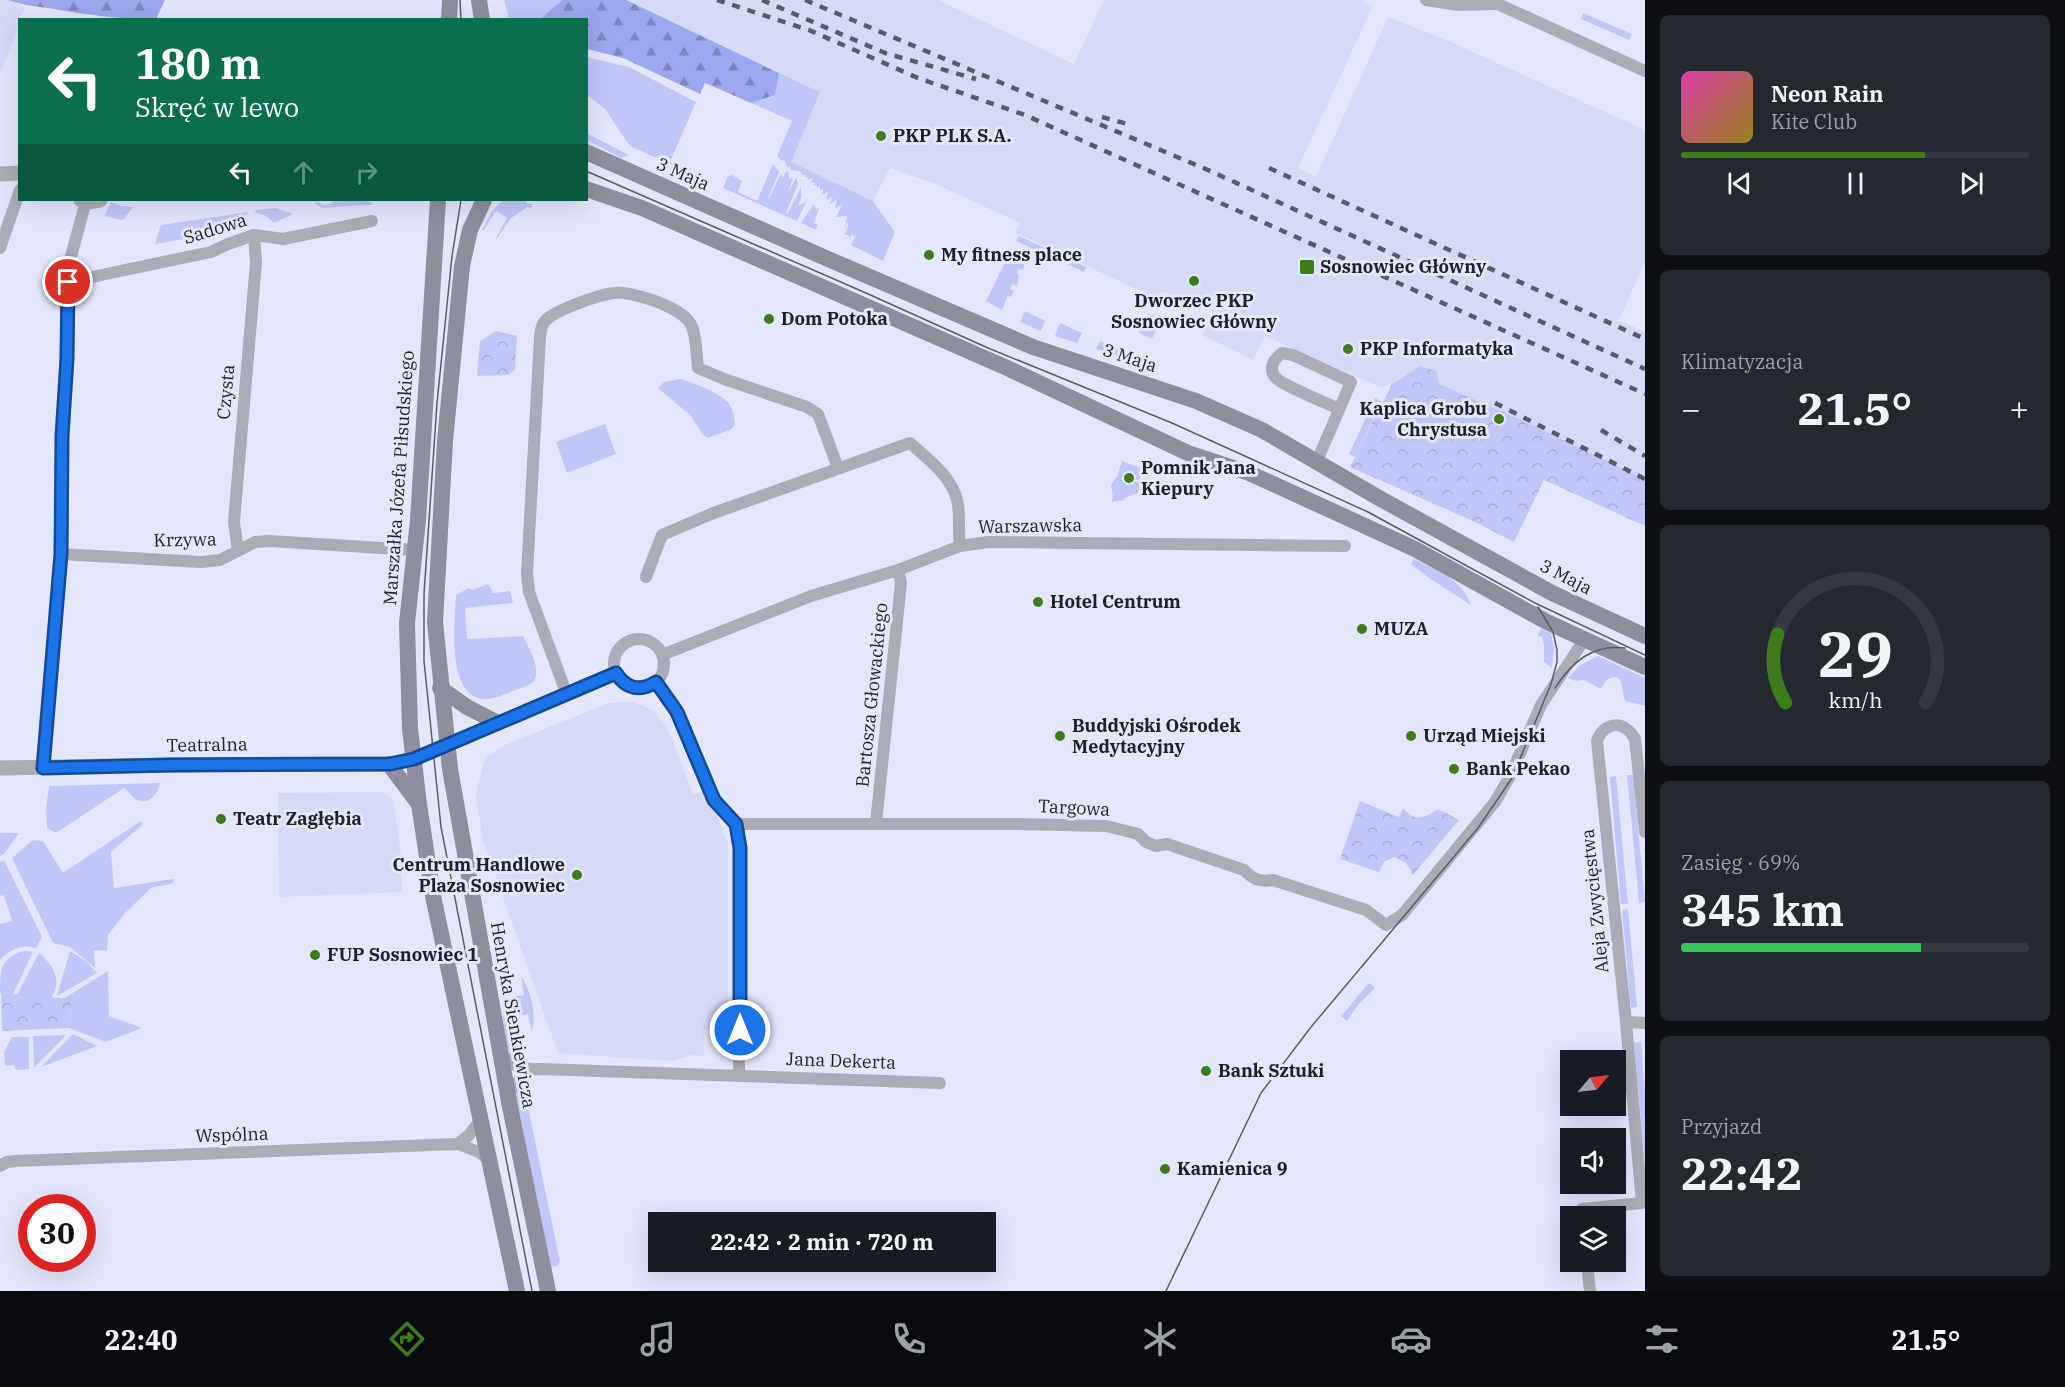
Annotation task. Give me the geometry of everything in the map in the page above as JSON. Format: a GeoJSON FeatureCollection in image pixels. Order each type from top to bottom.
{"type":"FeatureCollection","features":[{"type":"Feature","properties":{"kind":"main road"},"geometry":{"type":"LineString","coordinates":[[449,18],[450,0]]}},
{"type":"Feature","properties":{"kind":"main road"},"geometry":{"type":"LineString","coordinates":[[479,0],[482,18]]}},
{"type":"Feature","properties":{"kind":"main road","name":"3 Maja"},"geometry":{"type":"LineString","coordinates":[[588,153],[1033,347],[1196,401],[1262,430],[1354,484],[1552,593],[1645,636]]}},
{"type":"Feature","properties":{"kind":"main road"},"geometry":{"type":"LineString","coordinates":[[588,190],[642,208],[985,359],[1188,453],[1249,473],[1318,504],[1415,549],[1546,622],[1645,667]]}},
{"type":"Feature","properties":{"kind":"main road","name":"Marszałka Józefa Piłsudskiego"},"geometry":{"type":"LineString","coordinates":[[414,759],[408,696],[407,623],[418,520],[438,201]]}},
{"type":"Feature","properties":{"kind":"main road"},"geometry":{"type":"LineString","coordinates":[[447,745],[435,622],[445,441],[462,266],[470,230],[484,203]]}},
{"type":"Feature","properties":{"kind":"main road"},"geometry":{"type":"LineString","coordinates":[[440,688],[467,707],[498,723]]}},
{"type":"Feature","properties":{"kind":"main road","name":"Henryka Sienkiewicza"},"geometry":{"type":"LineString","coordinates":[[447,745],[508,1095],[548,1291]]}},
{"type":"Feature","properties":{"kind":"main road"},"geometry":{"type":"LineString","coordinates":[[414,759],[433,896],[517,1291]]}},
{"type":"Feature","properties":{"kind":"main road"},"geometry":{"type":"LineString","coordinates":[[390,764],[419,804]]}},
{"type":"Feature","properties":{"kind":"street"},"geometry":{"type":"LineString","coordinates":[[1426,0],[1459,5],[1494,2],[1645,70]]}},
{"type":"Feature","properties":{"kind":"street"},"geometry":{"type":"LineString","coordinates":[[0,174],[18,173]]}},
{"type":"Feature","properties":{"kind":"street"},"geometry":{"type":"LineString","coordinates":[[0,248],[18,196]]}},
{"type":"Feature","properties":{"kind":"street"},"geometry":{"type":"LineString","coordinates":[[43,768],[61,554],[62,436],[67,359],[68,282],[70,260],[89,201]]}},
{"type":"Feature","properties":{"kind":"street","name":"Sadowa"},"geometry":{"type":"LineString","coordinates":[[68,282],[211,252],[254,235],[283,239],[372,221]]}},
{"type":"Feature","properties":{"kind":"street","name":"Czysta"},"geometry":{"type":"LineString","coordinates":[[238,551],[234,522],[256,262],[254,235]]}},
{"type":"Feature","properties":{"kind":"street"},"geometry":{"type":"LineString","coordinates":[[567,695],[530,592],[527,573],[541,328],[548,319],[558,311],[616,293],[664,304],[683,315],[692,326],[698,368],[807,407],[818,414],[838,468]]}},
{"type":"Feature","properties":{"kind":"street"},"geometry":{"type":"LineString","coordinates":[[1317,461],[1340,409],[1351,382],[1293,355],[1282,353],[1272,363],[1272,369],[1278,380],[1340,409]]}},
{"type":"Feature","properties":{"kind":"street"},"geometry":{"type":"LineString","coordinates":[[646,577],[662,535],[711,514],[910,443],[944,474],[951,485],[958,504],[960,546]]}},
{"type":"Feature","properties":{"kind":"street","name":"Krzywa"},"geometry":{"type":"LineString","coordinates":[[61,554],[201,562],[220,560],[255,542],[269,541],[414,550]]}},
{"type":"Feature","properties":{"kind":"street","name":"Warszawska"},"geometry":{"type":"LineString","coordinates":[[663,655],[811,596],[898,570],[960,546],[988,542],[1346,546]]}},
{"type":"Feature","properties":{"kind":"street","name":"Bartosza Głowackiego"},"geometry":{"type":"LineString","coordinates":[[876,823],[901,583],[898,570]]}},
{"type":"Feature","properties":{"kind":"street"},"geometry":{"type":"LineString","coordinates":[[646,640],[653,643],[663,655],[663,670],[656,682],[642,688],[626,685],[616,673],[614,664],[616,655],[628,641],[646,640]]}},
{"type":"Feature","properties":{"kind":"street","name":"Targowa"},"geometry":{"type":"LineString","coordinates":[[736,824],[1041,824],[1120,828],[1138,834],[1146,842],[1156,846],[1167,844],[1244,870],[1252,879],[1262,882],[1273,880],[1366,910],[1386,925],[1402,915],[1495,802],[1510,776],[1540,705],[1584,640]]}},
{"type":"Feature","properties":{"kind":"street"},"geometry":{"type":"LineString","coordinates":[[447,745],[616,673]]}},
{"type":"Feature","properties":{"kind":"street"},"geometry":{"type":"LineString","coordinates":[[656,682],[677,712],[714,800],[736,824],[740,848],[739,1075]]}},
{"type":"Feature","properties":{"kind":"street","name":"Aleja Zwycięstwa"},"geometry":{"type":"LineString","coordinates":[[1612,1206],[1643,1203],[1597,741],[1602,731],[1612,725],[1627,728],[1635,738],[1645,832]]}},
{"type":"Feature","properties":{"kind":"street","name":"Teatralna"},"geometry":{"type":"LineString","coordinates":[[0,768],[390,764],[414,759],[447,745]]}},
{"type":"Feature","properties":{"kind":"street"},"geometry":{"type":"LineString","coordinates":[[1626,1022],[1645,1023]]}},
{"type":"Feature","properties":{"kind":"street"},"geometry":{"type":"LineString","coordinates":[[500,1051],[510,1061],[526,1070],[508,1095]]}},
{"type":"Feature","properties":{"kind":"street","name":"Jana Dekerta"},"geometry":{"type":"LineString","coordinates":[[526,1070],[940,1083]]}},
{"type":"Feature","properties":{"kind":"street"},"geometry":{"type":"LineString","coordinates":[[458,1144],[480,1121]]}},
{"type":"Feature","properties":{"kind":"street","name":"Wspólna"},"geometry":{"type":"LineString","coordinates":[[2,1161],[458,1144],[479,1152],[489,1160]]}},
{"type":"Feature","properties":{"kind":"street"},"geometry":{"type":"LineString","coordinates":[[1588,1272],[1590,1291]]}},
{"type":"Feature","properties":{"kind":"shaded area"},"geometry":{"type":"Polygon","coordinates":[[[0,0],[8,0],[25,8],[21,18],[18,18],[18,27],[0,75],[0,0]]]}},
{"type":"Feature","properties":{"kind":"shaded area"},"geometry":{"type":"Polygon","coordinates":[[[626,0],[938,0],[1074,64],[1104,0],[1363,0],[1372,8],[1298,168],[1316,177],[1388,17],[1453,43],[1645,130],[1645,262],[1619,320],[1645,332],[1645,479],[1528,423],[1439,384],[1421,366],[1382,388],[1265,336],[1253,360],[1202,335],[1212,311],[1164,292],[1149,295],[1016,233],[1020,223],[936,184],[890,168],[873,201],[790,162],[820,92],[626,0]]]}},
{"type":"Feature","properties":{"kind":"shaded area"},"geometry":{"type":"Polygon","coordinates":[[[633,702],[653,710],[668,729],[693,794],[707,791],[728,843],[728,1030],[704,1030],[704,1056],[692,1055],[672,1061],[558,1053],[483,841],[476,795],[485,758],[505,745],[609,703],[633,702]]]}},
{"type":"Feature","properties":{"kind":"shaded area"},"geometry":{"type":"Polygon","coordinates":[[[382,792],[390,796],[394,802],[401,855],[402,892],[279,897],[278,793],[382,792]]]}},
{"type":"Feature","properties":{"kind":"green space"},"geometry":{"type":"Polygon","coordinates":[[[8,0],[165,0],[156,18],[117,18],[25,5],[8,0]]]}},
{"type":"Feature","properties":{"kind":"green space"},"geometry":{"type":"Polygon","coordinates":[[[504,0],[562,0],[543,18],[509,18],[504,0]]]}},
{"type":"Feature","properties":{"kind":"green space"},"geometry":{"type":"Polygon","coordinates":[[[562,0],[626,0],[779,73],[775,95],[751,103],[705,83],[700,94],[623,58],[588,49],[588,18],[542,18],[562,0]]]}},
{"type":"Feature","properties":{"kind":"green space"},"geometry":{"type":"Polygon","coordinates":[[[1583,13],[1632,34],[1629,40],[1581,19],[1583,13]]]}},
{"type":"Feature","properties":{"kind":"green space"},"geometry":{"type":"Polygon","coordinates":[[[588,57],[629,67],[696,102],[670,162],[710,180],[711,183],[632,147],[605,109],[588,96],[588,57]]]}},
{"type":"Feature","properties":{"kind":"green space"},"geometry":{"type":"Polygon","coordinates":[[[779,73],[820,92],[791,162],[873,201],[895,232],[883,261],[851,245],[856,235],[852,236],[853,231],[849,239],[849,235],[845,235],[849,223],[845,229],[847,216],[836,217],[842,205],[835,208],[837,199],[829,205],[833,196],[826,200],[828,192],[822,195],[823,188],[820,191],[820,185],[818,188],[816,185],[813,186],[815,182],[811,183],[813,178],[807,180],[808,177],[802,175],[800,171],[791,170],[790,166],[788,168],[784,160],[782,161],[777,156],[792,121],[751,103],[775,95],[779,73]]]}},
{"type":"Feature","properties":{"kind":"green space"},"geometry":{"type":"Polygon","coordinates":[[[588,134],[629,155],[621,158],[588,141],[588,134]]]}},
{"type":"Feature","properties":{"kind":"green space"},"geometry":{"type":"Polygon","coordinates":[[[773,164],[779,172],[768,199],[781,173],[782,178],[787,171],[789,179],[793,178],[788,192],[796,178],[798,184],[786,213],[801,187],[798,206],[808,198],[797,221],[723,188],[728,176],[732,175],[742,181],[738,192],[757,201],[773,164]]]}},
{"type":"Feature","properties":{"kind":"green space"},"geometry":{"type":"Polygon","coordinates":[[[315,201],[323,205],[331,204],[333,201],[372,203],[372,205],[322,208],[315,201]]]}},
{"type":"Feature","properties":{"kind":"green space"},"geometry":{"type":"Polygon","coordinates":[[[502,201],[526,201],[532,204],[532,208],[527,207],[510,219],[497,239],[507,218],[496,211],[483,231],[492,211],[502,201]]]}},
{"type":"Feature","properties":{"kind":"green space"},"geometry":{"type":"Polygon","coordinates":[[[111,202],[133,207],[123,220],[104,216],[111,202]]]}},
{"type":"Feature","properties":{"kind":"green space"},"geometry":{"type":"Polygon","coordinates":[[[814,204],[816,209],[819,208],[814,223],[818,225],[816,230],[801,223],[814,204]]]}},
{"type":"Feature","properties":{"kind":"green space"},"geometry":{"type":"Polygon","coordinates":[[[276,208],[293,214],[274,223],[266,216],[255,212],[255,210],[276,208]]]}},
{"type":"Feature","properties":{"kind":"green space"},"geometry":{"type":"Polygon","coordinates":[[[248,212],[238,220],[231,231],[155,244],[161,225],[248,212]]]}},
{"type":"Feature","properties":{"kind":"green space"},"geometry":{"type":"Polygon","coordinates":[[[1019,236],[1086,267],[1084,272],[1016,241],[1019,236]]]}},
{"type":"Feature","properties":{"kind":"green space"},"geometry":{"type":"Polygon","coordinates":[[[1009,254],[1025,262],[1023,270],[1019,269],[1017,274],[1019,276],[1017,286],[1012,284],[1010,289],[1014,291],[1011,297],[1008,296],[1002,310],[986,301],[1009,254]]]}},
{"type":"Feature","properties":{"kind":"green space"},"geometry":{"type":"Polygon","coordinates":[[[1025,311],[1045,321],[1041,331],[1020,322],[1025,311]]]}},
{"type":"Feature","properties":{"kind":"green space"},"geometry":{"type":"Polygon","coordinates":[[[1148,313],[1161,319],[1152,339],[1139,333],[1148,313]]]}},
{"type":"Feature","properties":{"kind":"green space"},"geometry":{"type":"Polygon","coordinates":[[[1060,323],[1082,333],[1077,343],[1055,336],[1060,323]]]}},
{"type":"Feature","properties":{"kind":"green space"},"geometry":{"type":"Polygon","coordinates":[[[496,331],[517,336],[515,369],[509,375],[477,376],[480,341],[496,331]]]}},
{"type":"Feature","properties":{"kind":"green space"},"geometry":{"type":"Polygon","coordinates":[[[1100,341],[1136,357],[1134,361],[1096,349],[1100,341]]]}},
{"type":"Feature","properties":{"kind":"green space"},"geometry":{"type":"Polygon","coordinates":[[[1420,366],[1436,371],[1439,384],[1528,423],[1645,479],[1645,526],[1544,480],[1514,542],[1473,521],[1350,467],[1392,384],[1420,366]]]}},
{"type":"Feature","properties":{"kind":"green space"},"geometry":{"type":"Polygon","coordinates":[[[680,379],[705,388],[728,402],[735,424],[732,429],[708,438],[703,435],[690,415],[658,388],[664,382],[680,379]]]}},
{"type":"Feature","properties":{"kind":"green space"},"geometry":{"type":"Polygon","coordinates":[[[1375,398],[1382,402],[1355,457],[1349,454],[1375,398]]]}},
{"type":"Feature","properties":{"kind":"green space"},"geometry":{"type":"Polygon","coordinates":[[[605,424],[616,454],[567,473],[556,442],[605,424]]]}},
{"type":"Feature","properties":{"kind":"green space"},"geometry":{"type":"Polygon","coordinates":[[[1122,461],[1144,469],[1140,480],[1132,479],[1127,474],[1124,479],[1130,482],[1131,480],[1140,482],[1138,493],[1124,500],[1111,502],[1113,497],[1111,485],[1117,477],[1122,461]]]}},
{"type":"Feature","properties":{"kind":"green space"},"geometry":{"type":"Polygon","coordinates":[[[1414,559],[1455,582],[1467,596],[1471,605],[1411,564],[1414,559]]]}},
{"type":"Feature","properties":{"kind":"green space"},"geometry":{"type":"Polygon","coordinates":[[[488,584],[493,593],[510,591],[513,603],[465,608],[467,639],[523,636],[536,670],[535,678],[528,685],[488,699],[474,696],[465,688],[455,658],[454,641],[456,595],[469,588],[472,590],[488,584]]]}},
{"type":"Feature","properties":{"kind":"green space"},"geometry":{"type":"Polygon","coordinates":[[[1541,629],[1551,633],[1554,648],[1552,668],[1544,662],[1542,636],[1538,637],[1541,629]]]}},
{"type":"Feature","properties":{"kind":"green space"},"geometry":{"type":"Polygon","coordinates":[[[1598,656],[1645,676],[1645,706],[1625,701],[1619,678],[1608,679],[1601,689],[1584,680],[1576,681],[1568,678],[1580,665],[1598,656]]]}},
{"type":"Feature","properties":{"kind":"green space"},"geometry":{"type":"Polygon","coordinates":[[[1627,775],[1633,775],[1645,902],[1639,903],[1627,775]]]}},
{"type":"Feature","properties":{"kind":"green space"},"geometry":{"type":"Polygon","coordinates":[[[1616,776],[1628,904],[1621,904],[1610,777],[1616,776]]]}},
{"type":"Feature","properties":{"kind":"green space"},"geometry":{"type":"Polygon","coordinates":[[[160,783],[156,793],[147,801],[134,798],[124,788],[56,833],[47,828],[46,810],[49,786],[160,783]]]}},
{"type":"Feature","properties":{"kind":"green space"},"geometry":{"type":"Polygon","coordinates":[[[1360,801],[1399,817],[1403,808],[1412,816],[1420,818],[1438,809],[1459,820],[1413,875],[1406,863],[1395,857],[1385,861],[1379,872],[1340,859],[1360,801]]]}},
{"type":"Feature","properties":{"kind":"green space"},"geometry":{"type":"Polygon","coordinates":[[[141,821],[142,825],[111,852],[114,888],[173,879],[174,883],[151,888],[125,913],[108,935],[107,950],[94,951],[95,968],[70,947],[53,943],[12,858],[33,840],[43,841],[63,873],[141,821]]]}},
{"type":"Feature","properties":{"kind":"green space"},"geometry":{"type":"Polygon","coordinates":[[[0,833],[19,833],[4,854],[0,856],[0,833]]]}},
{"type":"Feature","properties":{"kind":"green space"},"geometry":{"type":"Polygon","coordinates":[[[4,860],[42,937],[36,948],[16,948],[0,960],[0,924],[12,921],[4,895],[0,896],[0,862],[4,860]]]}},
{"type":"Feature","properties":{"kind":"green space"},"geometry":{"type":"Polygon","coordinates":[[[1628,909],[1637,1007],[1631,1008],[1622,910],[1628,909]]]}},
{"type":"Feature","properties":{"kind":"green space"},"geometry":{"type":"Polygon","coordinates":[[[24,951],[33,952],[13,994],[0,993],[3,966],[10,957],[24,951]]]}},
{"type":"Feature","properties":{"kind":"green space"},"geometry":{"type":"Polygon","coordinates":[[[70,951],[86,961],[97,973],[57,996],[70,951]]]}},
{"type":"Feature","properties":{"kind":"green space"},"geometry":{"type":"Polygon","coordinates":[[[39,953],[55,973],[55,991],[51,998],[17,995],[39,953]]]}},
{"type":"Feature","properties":{"kind":"green space"},"geometry":{"type":"Polygon","coordinates":[[[108,971],[109,1016],[142,1028],[106,1042],[69,1028],[72,1000],[63,999],[108,971]]]}},
{"type":"Feature","properties":{"kind":"green space"},"geometry":{"type":"Polygon","coordinates":[[[521,976],[528,989],[534,1017],[532,1032],[528,1014],[516,1016],[519,1034],[512,997],[524,995],[521,976]]]}},
{"type":"Feature","properties":{"kind":"green space"},"geometry":{"type":"Polygon","coordinates":[[[1369,983],[1375,988],[1357,1006],[1347,1021],[1341,1016],[1369,983]]]}},
{"type":"Feature","properties":{"kind":"green space"},"geometry":{"type":"Polygon","coordinates":[[[1,993],[72,999],[69,1028],[2,1031],[1,993]]]}},
{"type":"Feature","properties":{"kind":"green space"},"geometry":{"type":"Polygon","coordinates":[[[503,998],[505,998],[517,1059],[511,1054],[505,1040],[503,998]]]}},
{"type":"Feature","properties":{"kind":"green space"},"geometry":{"type":"Polygon","coordinates":[[[73,1034],[97,1046],[41,1067],[73,1034]]]}},
{"type":"Feature","properties":{"kind":"green space"},"geometry":{"type":"Polygon","coordinates":[[[66,1035],[34,1068],[33,1036],[66,1035]]]}},
{"type":"Feature","properties":{"kind":"green space"},"geometry":{"type":"Polygon","coordinates":[[[12,1037],[29,1037],[29,1069],[16,1070],[14,1065],[5,1066],[4,1052],[12,1037]]]}},
{"type":"Feature","properties":{"kind":"green space"},"geometry":{"type":"Polygon","coordinates":[[[1634,1042],[1641,1042],[1645,1092],[1645,1162],[1634,1042]]]}},
{"type":"Feature","properties":{"kind":"green space"},"geometry":{"type":"Polygon","coordinates":[[[521,1085],[528,1107],[560,1262],[557,1266],[551,1267],[516,1097],[521,1085]]]}},
{"type":"Feature","properties":{"kind":"tram line"},"geometry":{"type":"LineString","coordinates":[[460,0],[461,18]]}},
{"type":"Feature","properties":{"kind":"tram line"},"geometry":{"type":"LineString","coordinates":[[588,172],[988,348],[1172,423],[1368,512],[1535,603],[1645,655]]}},
{"type":"Feature","properties":{"kind":"tram line"},"geometry":{"type":"LineString","coordinates":[[461,201],[452,256],[437,403],[424,594],[424,661],[441,827],[532,1291]]}},
{"type":"Feature","properties":{"kind":"tram line"},"geometry":{"type":"LineString","coordinates":[[1166,1291],[1261,1093],[1311,1027],[1478,828],[1512,778],[1551,684],[1557,662],[1553,632],[1538,607]]}},
{"type":"Feature","properties":{"kind":"tram line"},"geometry":{"type":"LineString","coordinates":[[1555,688],[1568,670],[1584,657],[1603,649],[1625,648]]}},
{"type":"Feature","properties":{"kind":"railway"},"geometry":{"type":"LineString","coordinates":[[717,0],[809,30],[918,78],[1025,115],[1645,394]]}},
{"type":"Feature","properties":{"kind":"railway"},"geometry":{"type":"LineString","coordinates":[[762,0],[885,53],[976,79]]}},
{"type":"Feature","properties":{"kind":"railway"},"geometry":{"type":"LineString","coordinates":[[805,0],[1208,170],[1645,369]]}},
{"type":"Feature","properties":{"kind":"railway"},"geometry":{"type":"LineString","coordinates":[[1102,117],[1131,125]]}},
{"type":"Feature","properties":{"kind":"railway"},"geometry":{"type":"LineString","coordinates":[[1269,168],[1645,339]]}},
{"type":"Feature","properties":{"kind":"railway"},"geometry":{"type":"LineString","coordinates":[[1495,403],[1645,479]]}},
{"type":"Feature","properties":{"kind":"railway"},"geometry":{"type":"LineString","coordinates":[[1601,430],[1645,456]]}},
{"type":"Feature","properties":{"kind":"place","name":"PKP PLK S.A."},"geometry":{"type":"Point","coordinates":[881,136]}},
{"type":"Feature","properties":{"kind":"place","name":"My fitness place"},"geometry":{"type":"Point","coordinates":[929,255]}},
{"type":"Feature","properties":{"kind":"place","name":"Sosnowiec Główny"},"geometry":{"type":"Point","coordinates":[1307,267]}},
{"type":"Feature","properties":{"kind":"place","name":"Dworzec PKP Sosnowiec Główny"},"geometry":{"type":"Point","coordinates":[1194,281]}},
{"type":"Feature","properties":{"kind":"place","name":"Dom Potoka"},"geometry":{"type":"Point","coordinates":[769,319]}},
{"type":"Feature","properties":{"kind":"place","name":"PKP Informatyka"},"geometry":{"type":"Point","coordinates":[1348,349]}},
{"type":"Feature","properties":{"kind":"place","name":"Kaplica Grobu Chrystusa"},"geometry":{"type":"Point","coordinates":[1499,419]}},
{"type":"Feature","properties":{"kind":"place","name":"Pomnik Jana Kiepury"},"geometry":{"type":"Point","coordinates":[1129,478]}},
{"type":"Feature","properties":{"kind":"place","name":"Hotel Centrum"},"geometry":{"type":"Point","coordinates":[1038,602]}},
{"type":"Feature","properties":{"kind":"place","name":"MUZA"},"geometry":{"type":"Point","coordinates":[1362,629]}},
{"type":"Feature","properties":{"kind":"place","name":"Buddyjski Ośrodek Medytacyjny"},"geometry":{"type":"Point","coordinates":[1060,736]}},
{"type":"Feature","properties":{"kind":"place","name":"Urząd Miejski"},"geometry":{"type":"Point","coordinates":[1411,736]}},
{"type":"Feature","properties":{"kind":"place","name":"Bank Pekao"},"geometry":{"type":"Point","coordinates":[1454,769]}},
{"type":"Feature","properties":{"kind":"place","name":"Teatr Zagłębia"},"geometry":{"type":"Point","coordinates":[221,819]}},
{"type":"Feature","properties":{"kind":"place","name":"Centrum Handlowe Plaza Sosnowiec"},"geometry":{"type":"Point","coordinates":[577,875]}},
{"type":"Feature","properties":{"kind":"place","name":"FUP Sosnowiec 1"},"geometry":{"type":"Point","coordinates":[315,955]}},
{"type":"Feature","properties":{"kind":"place","name":"Bank Sztuki"},"geometry":{"type":"Point","coordinates":[1206,1071]}},
{"type":"Feature","properties":{"kind":"place","name":"Kamienica 9"},"geometry":{"type":"Point","coordinates":[1165,1169]}},
{"type":"Feature","properties":{"kind":"route"},"geometry":{"type":"LineString","coordinates":[[68,282],[67,359],[62,436],[61,554],[43,768],[390,764],[414,759],[616,673],[626,685],[634,688],[642,688],[656,682],[677,712],[714,800],[736,824],[740,848],[740,1030]]}}]}
